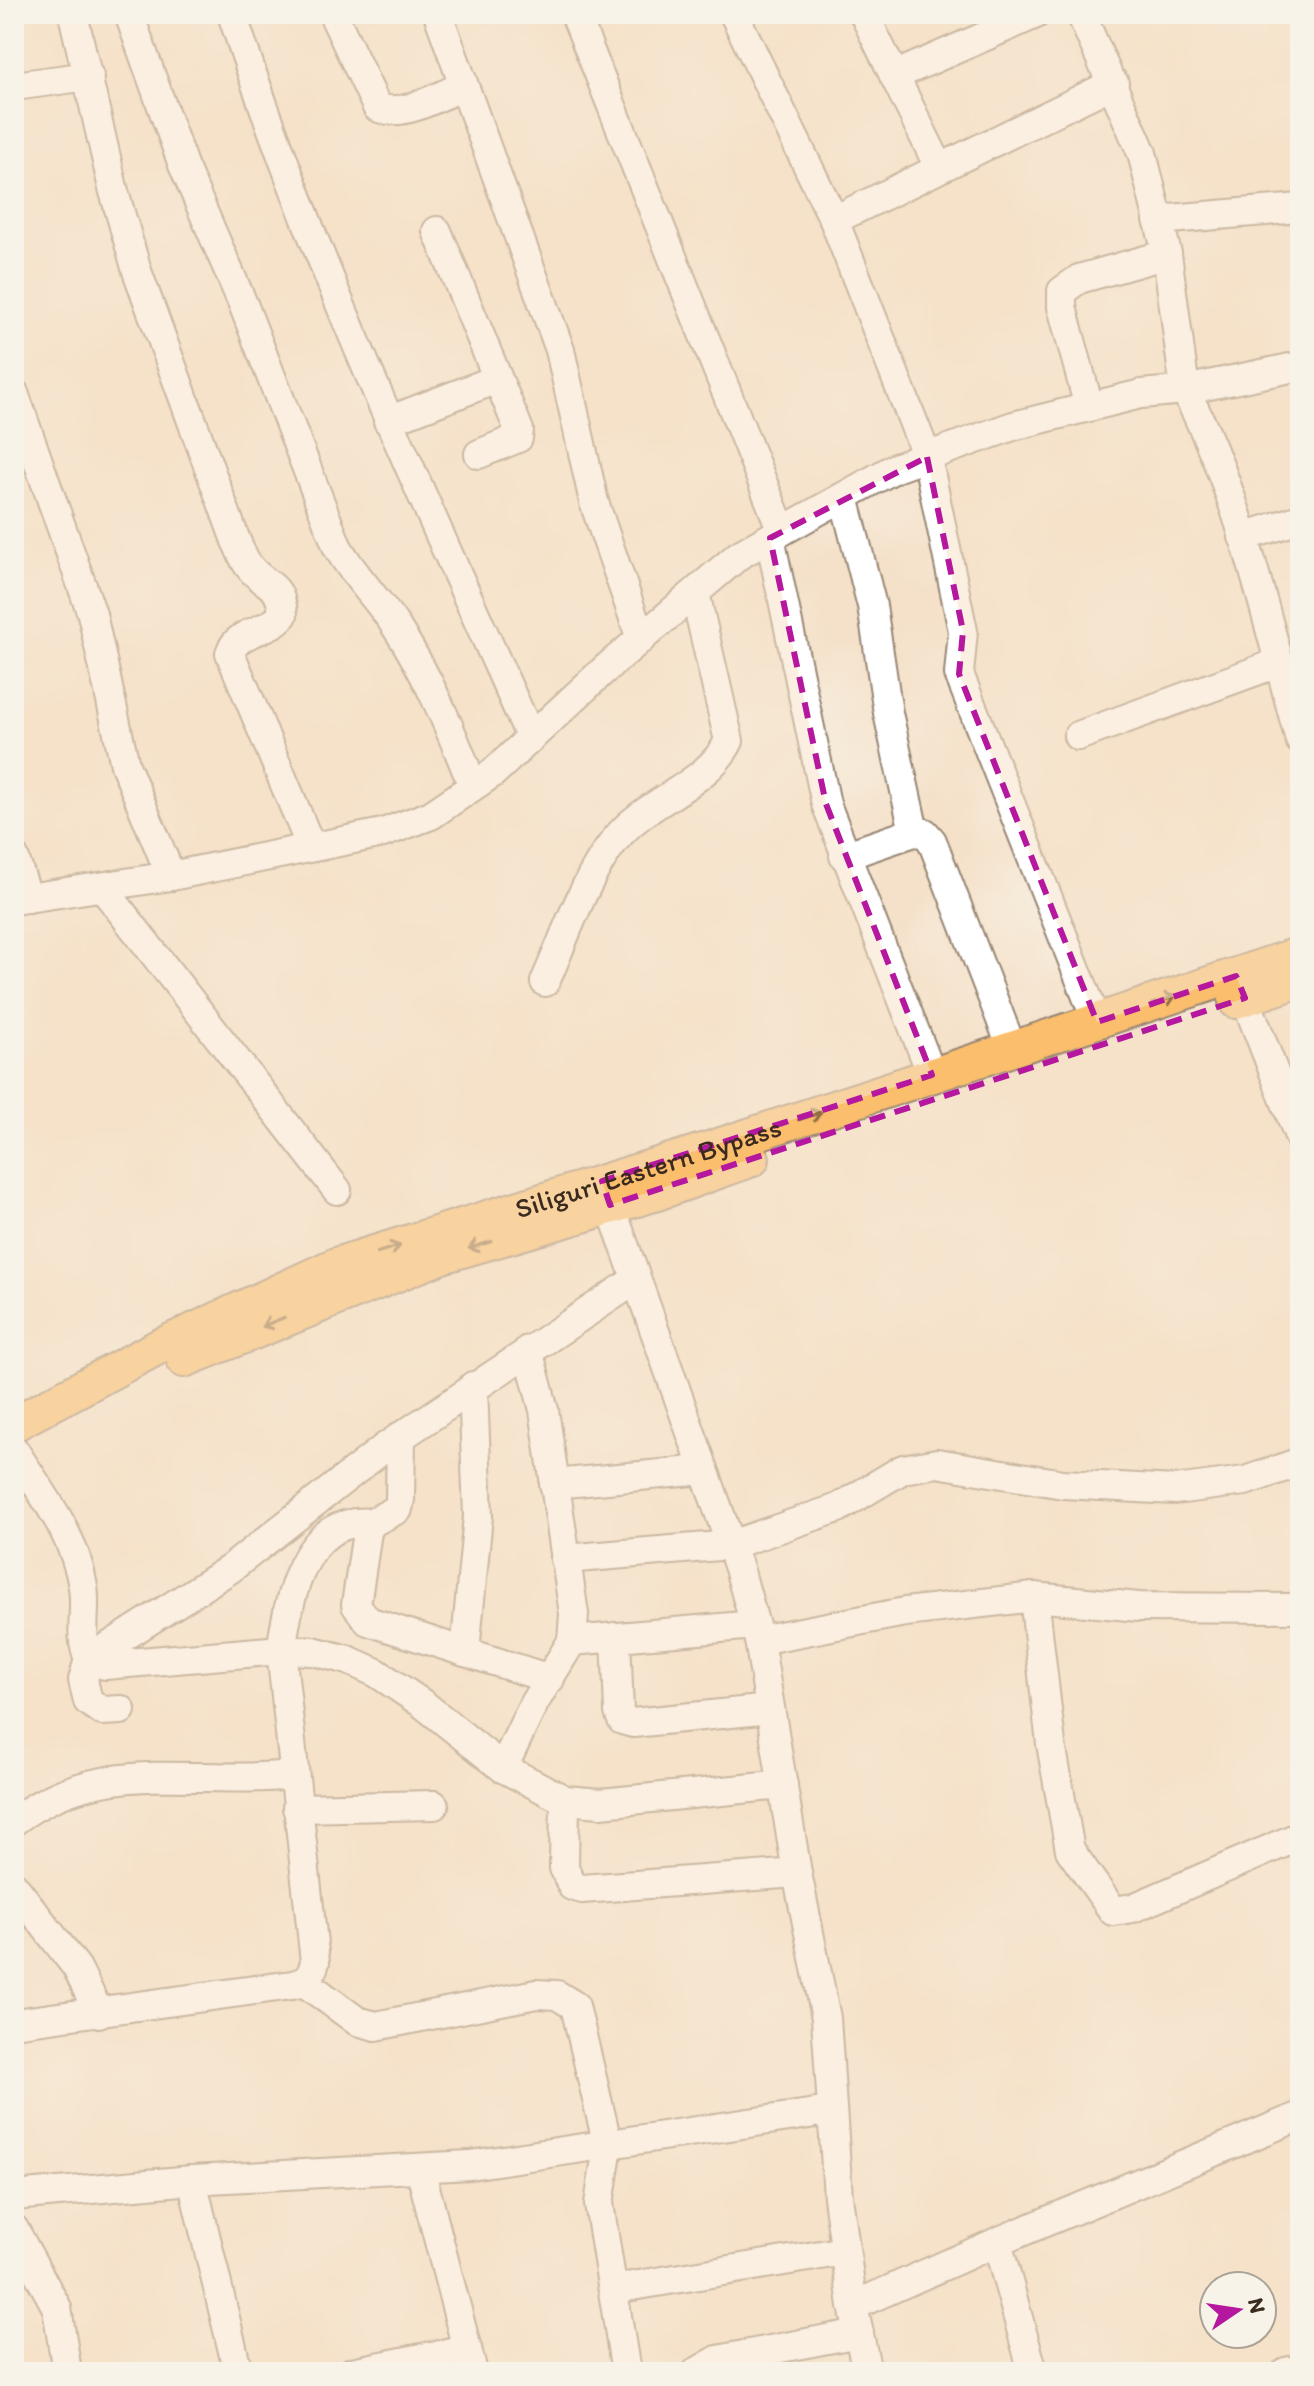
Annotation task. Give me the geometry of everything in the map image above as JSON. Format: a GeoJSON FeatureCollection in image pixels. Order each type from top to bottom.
{"type":"FeatureCollection","features":[{"type":"Feature","properties":{"kind":"main road","name":"Siliguri Eastern Bypass"},"geometry":{"type":"LineString","coordinates":[[606,1193],[654,1194],[1240,987],[1300,954]]}},
{"type":"Feature","properties":{"kind":"main road","name":"Siliguri Eastern Bypass"},"geometry":{"type":"LineString","coordinates":[[15,1431],[158,1347],[341,1279],[606,1193],[932,1075],[1097,1022],[1240,987],[1300,980]]}},
{"type":"Feature","properties":{"kind":"street"},"geometry":{"type":"LineString","coordinates":[[73,14],[113,188],[137,271],[236,541],[248,565],[267,579],[282,602],[283,615],[277,622],[240,638],[230,653],[311,847]]}},
{"type":"Feature","properties":{"kind":"street"},"geometry":{"type":"LineString","coordinates":[[129,14],[183,165],[243,304],[337,546],[420,666],[473,786]]}},
{"type":"Feature","properties":{"kind":"street"},"geometry":{"type":"LineString","coordinates":[[232,14],[253,77],[388,421],[531,738]]}},
{"type":"Feature","properties":{"kind":"street"},"geometry":{"type":"LineString","coordinates":[[333,14],[377,107],[390,113],[403,110],[463,86]]}},
{"type":"Feature","properties":{"kind":"street"},"geometry":{"type":"LineString","coordinates":[[438,14],[560,350],[594,502],[641,639]]}},
{"type":"Feature","properties":{"kind":"street"},"geometry":{"type":"LineString","coordinates":[[575,14],[776,534],[826,804],[932,1075]]}},
{"type":"Feature","properties":{"kind":"street"},"geometry":{"type":"LineString","coordinates":[[734,14],[834,220],[927,457],[963,631],[959,674],[1097,1022]]}},
{"type":"Feature","properties":{"kind":"street"},"geometry":{"type":"LineString","coordinates":[[864,14],[939,167]]}},
{"type":"Feature","properties":{"kind":"street"},"geometry":{"type":"LineString","coordinates":[[894,76],[1036,14]]}},
{"type":"Feature","properties":{"kind":"street"},"geometry":{"type":"LineString","coordinates":[[1081,14],[1114,83],[1142,153],[1167,254],[1185,390],[1207,432],[1243,537],[1300,740]]}},
{"type":"Feature","properties":{"kind":"street"},"geometry":{"type":"LineString","coordinates":[[14,86],[89,76]]}},
{"type":"Feature","properties":{"kind":"street"},"geometry":{"type":"LineString","coordinates":[[834,220],[1114,83]]}},
{"type":"Feature","properties":{"kind":"street"},"geometry":{"type":"LineString","coordinates":[[1158,220],[1300,208]]}},
{"type":"Feature","properties":{"kind":"street"},"geometry":{"type":"LineString","coordinates":[[437,231],[519,435],[479,454]]}},
{"type":"Feature","properties":{"kind":"street"},"geometry":{"type":"LineString","coordinates":[[1089,407],[1062,307],[1062,291],[1079,279],[1167,254]]}},
{"type":"Feature","properties":{"kind":"street"},"geometry":{"type":"LineString","coordinates":[[14,857],[21,899],[171,876],[383,833],[431,815],[473,786],[531,738],[739,555],[895,468],[1013,426],[1141,394],[1185,390],[1300,366]]}},
{"type":"Feature","properties":{"kind":"street"},"geometry":{"type":"LineString","coordinates":[[388,421],[497,379]]}},
{"type":"Feature","properties":{"kind":"street"},"geometry":{"type":"LineString","coordinates":[[14,393],[92,614],[125,765],[171,876]]}},
{"type":"Feature","properties":{"kind":"street"},"geometry":{"type":"LineString","coordinates":[[844,497],[872,606],[888,713],[914,832]]}},
{"type":"Feature","properties":{"kind":"street"},"geometry":{"type":"LineString","coordinates":[[1243,537],[1300,519]]}},
{"type":"Feature","properties":{"kind":"street"},"geometry":{"type":"LineString","coordinates":[[545,982],[586,888],[616,839],[655,804],[720,759],[729,741],[725,711],[695,593]]}},
{"type":"Feature","properties":{"kind":"street"},"geometry":{"type":"LineString","coordinates":[[1078,736],[1278,663]]}},
{"type":"Feature","properties":{"kind":"street"},"geometry":{"type":"LineString","coordinates":[[844,856],[914,832],[925,833],[932,841],[1013,1051]]}},
{"type":"Feature","properties":{"kind":"street"},"geometry":{"type":"LineString","coordinates":[[103,888],[337,1190]]}},
{"type":"Feature","properties":{"kind":"street"},"geometry":{"type":"LineString","coordinates":[[1240,987],[1300,1139]]}},
{"type":"Feature","properties":{"kind":"street"},"geometry":{"type":"LineString","coordinates":[[606,1193],[634,1281],[731,1545],[757,1632],[797,1873],[826,2018],[829,2111],[845,2251],[867,2372]]}},
{"type":"Feature","properties":{"kind":"street"},"geometry":{"type":"LineString","coordinates":[[121,1710],[102,1711],[88,1701],[83,1680],[89,1659],[230,1569],[401,1436],[634,1281]]}},
{"type":"Feature","properties":{"kind":"street"},"geometry":{"type":"LineString","coordinates":[[503,1768],[534,1703],[572,1641],[574,1614],[539,1383],[528,1350]]}},
{"type":"Feature","properties":{"kind":"street"},"geometry":{"type":"LineString","coordinates":[[465,1652],[478,1516],[473,1386]]}},
{"type":"Feature","properties":{"kind":"street"},"geometry":{"type":"LineString","coordinates":[[15,1431],[52,1505],[78,1569],[83,1587],[83,1648],[89,1659],[116,1665],[281,1650],[313,1651],[348,1660],[377,1673],[503,1768],[537,1789],[565,1800],[601,1803],[783,1785]]}},
{"type":"Feature","properties":{"kind":"street"},"geometry":{"type":"LineString","coordinates":[[14,2023],[304,1982],[311,1975],[315,1962],[281,1650],[289,1600],[301,1565],[326,1536],[347,1522],[371,1523],[398,1509],[401,1436]]}},
{"type":"Feature","properties":{"kind":"street"},"geometry":{"type":"LineString","coordinates":[[565,1559],[731,1545],[838,1508],[903,1469],[937,1463],[1063,1484],[1175,1490],[1245,1481],[1300,1462]]}},
{"type":"Feature","properties":{"kind":"street"},"geometry":{"type":"LineString","coordinates":[[554,1484],[704,1470]]}},
{"type":"Feature","properties":{"kind":"street"},"geometry":{"type":"LineString","coordinates":[[371,1523],[356,1605],[368,1621],[550,1679]]}},
{"type":"Feature","properties":{"kind":"street"},"geometry":{"type":"LineString","coordinates":[[572,1641],[757,1632],[1034,1597],[1139,1607],[1300,1608]]}},
{"type":"Feature","properties":{"kind":"street"},"geometry":{"type":"LineString","coordinates":[[1034,1597],[1051,1744],[1070,1850],[1113,1911],[1133,1908],[1300,1836]]}},
{"type":"Feature","properties":{"kind":"street"},"geometry":{"type":"LineString","coordinates":[[616,1637],[619,1712],[622,1720],[633,1723],[770,1709]]}},
{"type":"Feature","properties":{"kind":"street"},"geometry":{"type":"LineString","coordinates":[[14,1821],[59,1795],[99,1780],[137,1775],[216,1779],[293,1775]]}},
{"type":"Feature","properties":{"kind":"street"},"geometry":{"type":"LineString","coordinates":[[565,1800],[564,1868],[572,1886],[582,1889],[797,1873]]}},
{"type":"Feature","properties":{"kind":"street"},"geometry":{"type":"LineString","coordinates":[[297,1808],[434,1805]]}},
{"type":"Feature","properties":{"kind":"street"},"geometry":{"type":"LineString","coordinates":[[14,1886],[77,1968],[99,2013]]}},
{"type":"Feature","properties":{"kind":"street"},"geometry":{"type":"LineString","coordinates":[[304,1982],[357,2021],[376,2026],[536,1994],[568,1999],[575,2006],[608,2146],[599,2204],[626,2372]]}},
{"type":"Feature","properties":{"kind":"street"},"geometry":{"type":"LineString","coordinates":[[14,2196],[192,2180],[470,2165],[829,2111]]}},
{"type":"Feature","properties":{"kind":"street"},"geometry":{"type":"LineString","coordinates":[[697,2372],[718,2360],[856,2320],[997,2242],[1300,2116]]}},
{"type":"Feature","properties":{"kind":"street"},"geometry":{"type":"LineString","coordinates":[[352,2372],[470,2361],[420,2168]]}},
{"type":"Feature","properties":{"kind":"street"},"geometry":{"type":"LineString","coordinates":[[192,2180],[238,2372]]}},
{"type":"Feature","properties":{"kind":"street"},"geometry":{"type":"LineString","coordinates":[[14,2229],[57,2308],[67,2372]]}},
{"type":"Feature","properties":{"kind":"street"},"geometry":{"type":"LineString","coordinates":[[997,2242],[1033,2372]]}},
{"type":"Feature","properties":{"kind":"street"},"geometry":{"type":"LineString","coordinates":[[614,2289],[845,2251]]}},
{"type":"Feature","properties":{"kind":"street"},"geometry":{"type":"LineString","coordinates":[[1286,2372],[1300,2369]]}},
{"type":"Feature","properties":{"kind":"highlighted area"},"geometry":{"type":"Polygon","coordinates":[[[927,457],[963,631],[959,674],[1097,1022],[1236,976],[1245,998],[610,1205],[602,1181],[932,1075],[826,804],[770,538],[927,457]]]}}]}
